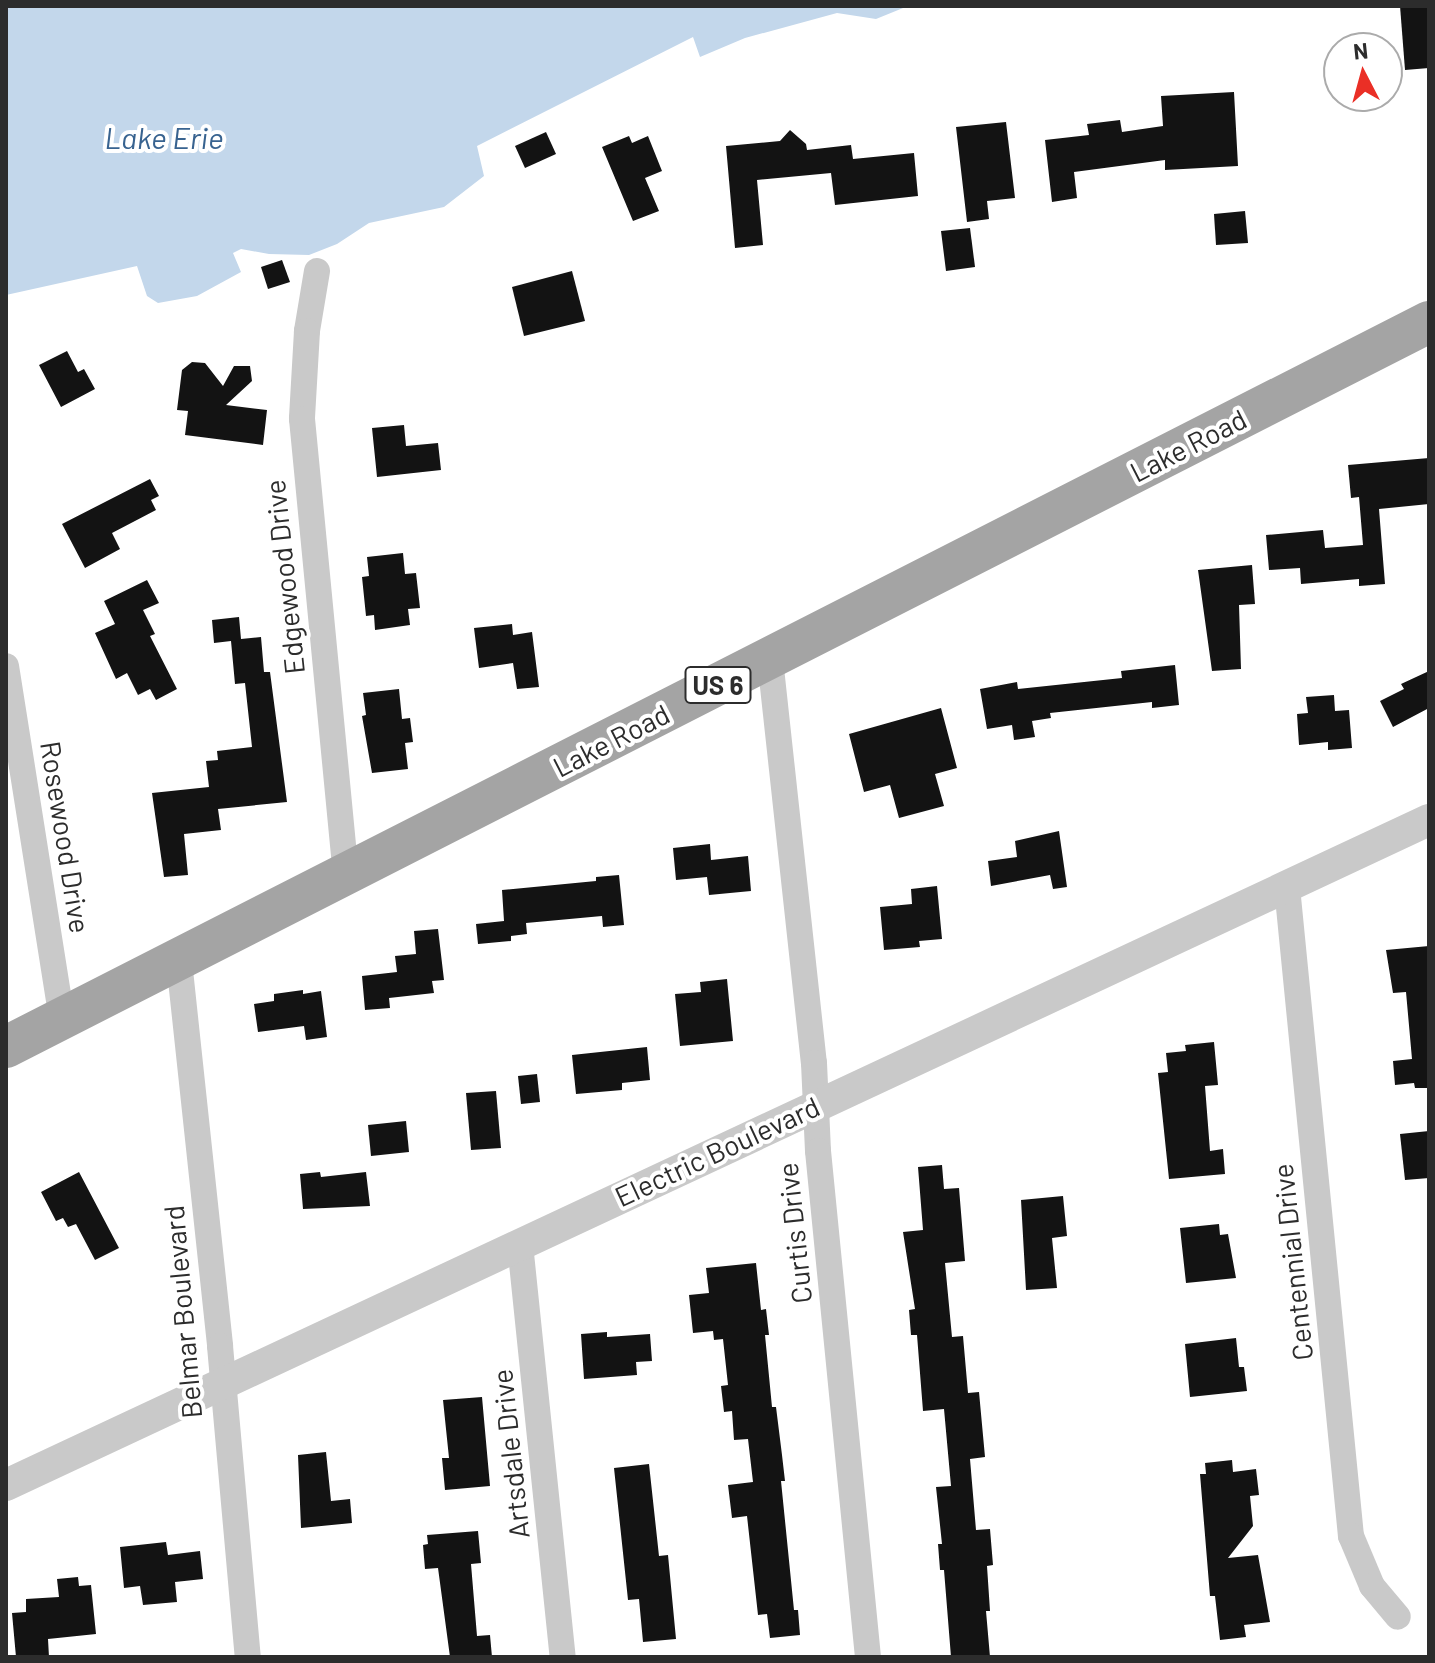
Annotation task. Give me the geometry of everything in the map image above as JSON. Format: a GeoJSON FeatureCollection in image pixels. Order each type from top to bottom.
{"type":"FeatureCollection","features":[{"type":"Feature","properties":{"kind":"main road","name":"Lake Road"},"geometry":{"type":"LineString","coordinates":[[6,1047],[1429,322]]}},
{"type":"Feature","properties":{"kind":"street","name":"Edgewood Drive"},"geometry":{"type":"LineString","coordinates":[[317,271],[307,331],[302,419],[346,876]]}},
{"type":"Feature","properties":{"kind":"street","name":"Curtis Drive"},"geometry":{"type":"LineString","coordinates":[[770,659],[868,1657]]}},
{"type":"Feature","properties":{"kind":"street","name":"Rosewood Drive"},"geometry":{"type":"LineString","coordinates":[[6,666],[62,1019]]}},
{"type":"Feature","properties":{"kind":"street","name":"Electric Boulevard"},"geometry":{"type":"LineString","coordinates":[[6,1485],[1429,820]]}},
{"type":"Feature","properties":{"kind":"street","name":"Centennial Drive"},"geometry":{"type":"LineString","coordinates":[[1287,887],[1351,1536],[1372,1586],[1398,1617]]}},
{"type":"Feature","properties":{"kind":"street","name":"Belmar Boulevard"},"geometry":{"type":"LineString","coordinates":[[179,961],[248,1657]]}},
{"type":"Feature","properties":{"kind":"street","name":"Artsdale Drive"},"geometry":{"type":"LineString","coordinates":[[520,1244],[563,1657]]}},
{"type":"Feature","properties":{"kind":"water","name":"Lake Erie"},"geometry":{"type":"Polygon","coordinates":[[[6,6],[908,6],[876,19],[837,13],[745,38],[700,57],[693,37],[477,146],[484,176],[444,207],[369,223],[337,244],[309,255],[269,254],[241,249],[233,253],[241,272],[197,296],[158,303],[147,296],[137,266],[6,295],[6,6]]]}},
{"type":"Feature","properties":{"kind":"building"},"geometry":{"type":"Polygon","coordinates":[[[1400,6],[1429,6],[1429,68],[1405,70],[1400,6]]]}},
{"type":"Feature","properties":{"kind":"building"},"geometry":{"type":"Polygon","coordinates":[[[1234,92],[1238,166],[1165,170],[1165,160],[1074,172],[1077,198],[1052,202],[1045,140],[1089,135],[1087,124],[1120,120],[1122,132],[1163,126],[1161,96],[1234,92]]]}},
{"type":"Feature","properties":{"kind":"building"},"geometry":{"type":"Polygon","coordinates":[[[1006,122],[1015,198],[987,201],[989,219],[967,222],[956,127],[1006,122]]]}},
{"type":"Feature","properties":{"kind":"building"},"geometry":{"type":"Polygon","coordinates":[[[790,130],[806,144],[807,150],[851,145],[853,159],[914,153],[918,196],[835,205],[831,173],[757,180],[763,245],[735,248],[726,146],[780,141],[790,130]]]}},
{"type":"Feature","properties":{"kind":"building"},"geometry":{"type":"Polygon","coordinates":[[[546,132],[556,154],[525,168],[515,146],[546,132]]]}},
{"type":"Feature","properties":{"kind":"building"},"geometry":{"type":"Polygon","coordinates":[[[629,136],[632,143],[648,136],[662,171],[645,178],[659,211],[633,221],[602,147],[629,136]]]}},
{"type":"Feature","properties":{"kind":"building"},"geometry":{"type":"Polygon","coordinates":[[[1245,211],[1248,243],[1216,245],[1214,214],[1245,211]]]}},
{"type":"Feature","properties":{"kind":"building"},"geometry":{"type":"Polygon","coordinates":[[[970,228],[975,267],[946,271],[941,231],[970,228]]]}},
{"type":"Feature","properties":{"kind":"building"},"geometry":{"type":"Polygon","coordinates":[[[282,260],[290,282],[268,289],[261,267],[282,260]]]}},
{"type":"Feature","properties":{"kind":"building"},"geometry":{"type":"Polygon","coordinates":[[[572,271],[585,321],[524,336],[512,287],[572,271]]]}},
{"type":"Feature","properties":{"kind":"building"},"geometry":{"type":"Polygon","coordinates":[[[67,351],[78,372],[84,369],[95,389],[61,407],[39,365],[67,351]]]}},
{"type":"Feature","properties":{"kind":"building"},"geometry":{"type":"Polygon","coordinates":[[[192,362],[205,363],[223,386],[234,366],[250,366],[252,381],[226,405],[267,410],[263,445],[185,435],[188,411],[177,410],[182,370],[192,362]]]}},
{"type":"Feature","properties":{"kind":"building"},"geometry":{"type":"Polygon","coordinates":[[[404,425],[406,446],[438,443],[441,470],[377,477],[372,428],[404,425]]]}},
{"type":"Feature","properties":{"kind":"building"},"geometry":{"type":"Polygon","coordinates":[[[1429,458],[1429,504],[1379,509],[1385,584],[1359,586],[1359,579],[1301,584],[1300,568],[1269,570],[1266,535],[1323,530],[1325,548],[1363,545],[1359,497],[1351,498],[1348,465],[1429,458]]]}},
{"type":"Feature","properties":{"kind":"building"},"geometry":{"type":"Polygon","coordinates":[[[150,479],[159,496],[151,500],[156,510],[112,533],[120,549],[85,568],[62,524],[150,479]]]}},
{"type":"Feature","properties":{"kind":"building"},"geometry":{"type":"Polygon","coordinates":[[[403,553],[405,574],[416,573],[420,608],[408,609],[410,625],[375,630],[374,615],[366,616],[362,577],[369,576],[367,557],[403,553]]]}},
{"type":"Feature","properties":{"kind":"building"},"geometry":{"type":"Polygon","coordinates":[[[1252,565],[1255,604],[1239,605],[1241,669],[1212,671],[1198,570],[1252,565]]]}},
{"type":"Feature","properties":{"kind":"building"},"geometry":{"type":"Polygon","coordinates":[[[147,580],[159,603],[143,610],[155,634],[150,636],[177,689],[156,700],[150,689],[138,695],[127,673],[116,679],[95,633],[115,624],[104,601],[147,580]]]}},
{"type":"Feature","properties":{"kind":"building"},"geometry":{"type":"Polygon","coordinates":[[[239,617],[241,639],[261,637],[264,672],[270,672],[287,802],[218,809],[221,830],[184,834],[188,875],[164,877],[152,793],[209,787],[206,761],[218,760],[217,751],[252,747],[245,683],[235,684],[231,641],[214,643],[212,620],[239,617]]]}},
{"type":"Feature","properties":{"kind":"building"},"geometry":{"type":"Polygon","coordinates":[[[512,624],[513,635],[532,632],[539,687],[517,689],[513,663],[479,668],[474,628],[512,624]]]}},
{"type":"Feature","properties":{"kind":"building"},"geometry":{"type":"Polygon","coordinates":[[[1175,665],[1179,705],[1152,708],[1152,702],[1050,713],[1051,718],[1032,721],[1035,737],[1014,740],[1012,725],[987,729],[980,689],[1017,682],[1018,689],[1122,678],[1121,671],[1175,665]]]}},
{"type":"Feature","properties":{"kind":"building"},"geometry":{"type":"Polygon","coordinates":[[[1429,671],[1429,708],[1393,727],[1380,701],[1404,689],[1401,684],[1429,671]]]}},
{"type":"Feature","properties":{"kind":"building"},"geometry":{"type":"Polygon","coordinates":[[[399,689],[402,719],[410,718],[413,742],[405,743],[408,769],[372,773],[362,716],[366,715],[363,693],[399,689]]]}},
{"type":"Feature","properties":{"kind":"building"},"geometry":{"type":"Polygon","coordinates":[[[1334,695],[1335,711],[1349,710],[1352,748],[1328,750],[1328,742],[1299,745],[1297,714],[1308,713],[1306,697],[1334,695]]]}},
{"type":"Feature","properties":{"kind":"building"},"geometry":{"type":"Polygon","coordinates":[[[941,708],[957,768],[935,774],[944,806],[899,818],[890,785],[864,792],[849,734],[941,708]]]}},
{"type":"Feature","properties":{"kind":"building"},"geometry":{"type":"Polygon","coordinates":[[[1059,831],[1067,887],[1053,889],[1050,875],[991,886],[988,861],[1017,857],[1015,841],[1059,831]]]}},
{"type":"Feature","properties":{"kind":"building"},"geometry":{"type":"Polygon","coordinates":[[[710,844],[711,860],[748,856],[751,891],[709,895],[707,877],[676,880],[673,848],[710,844]]]}},
{"type":"Feature","properties":{"kind":"building"},"geometry":{"type":"Polygon","coordinates":[[[619,875],[624,925],[603,927],[602,916],[526,923],[527,934],[511,936],[511,941],[478,944],[476,924],[504,921],[502,890],[596,881],[596,877],[619,875]]]}},
{"type":"Feature","properties":{"kind":"building"},"geometry":{"type":"Polygon","coordinates":[[[937,886],[942,939],[919,941],[920,947],[884,950],[880,907],[912,904],[911,889],[937,886]]]}},
{"type":"Feature","properties":{"kind":"building"},"geometry":{"type":"Polygon","coordinates":[[[438,929],[444,980],[432,981],[434,993],[389,998],[390,1008],[365,1010],[362,976],[397,972],[395,956],[416,954],[414,931],[438,929]]]}},
{"type":"Feature","properties":{"kind":"building"},"geometry":{"type":"Polygon","coordinates":[[[1429,946],[1429,1088],[1415,1088],[1414,1083],[1395,1085],[1393,1061],[1412,1059],[1406,992],[1393,993],[1386,950],[1429,946]]]}},
{"type":"Feature","properties":{"kind":"building"},"geometry":{"type":"Polygon","coordinates":[[[727,979],[733,1041],[680,1046],[675,994],[701,992],[700,982],[727,979]]]}},
{"type":"Feature","properties":{"kind":"building"},"geometry":{"type":"Polygon","coordinates":[[[303,990],[303,994],[321,991],[327,1037],[306,1040],[304,1026],[258,1032],[254,1004],[274,1001],[274,994],[303,990]]]}},
{"type":"Feature","properties":{"kind":"building"},"geometry":{"type":"Polygon","coordinates":[[[1214,1042],[1218,1085],[1205,1086],[1210,1151],[1223,1149],[1225,1174],[1169,1179],[1158,1073],[1168,1072],[1166,1053],[1186,1051],[1185,1045],[1214,1042]]]}},
{"type":"Feature","properties":{"kind":"building"},"geometry":{"type":"Polygon","coordinates":[[[647,1047],[650,1080],[622,1083],[622,1090],[576,1094],[572,1055],[647,1047]]]}},
{"type":"Feature","properties":{"kind":"building"},"geometry":{"type":"Polygon","coordinates":[[[537,1074],[540,1102],[521,1104],[518,1076],[537,1074]]]}},
{"type":"Feature","properties":{"kind":"building"},"geometry":{"type":"Polygon","coordinates":[[[496,1091],[501,1148],[471,1150],[466,1093],[496,1091]]]}},
{"type":"Feature","properties":{"kind":"building"},"geometry":{"type":"Polygon","coordinates":[[[406,1121],[409,1152],[371,1156],[368,1125],[406,1121]]]}},
{"type":"Feature","properties":{"kind":"building"},"geometry":{"type":"Polygon","coordinates":[[[1429,1131],[1429,1178],[1405,1180],[1400,1134],[1429,1131]]]}},
{"type":"Feature","properties":{"kind":"building"},"geometry":{"type":"Polygon","coordinates":[[[942,1165],[944,1189],[959,1188],[965,1261],[945,1263],[952,1337],[963,1336],[968,1393],[979,1392],[985,1457],[970,1459],[976,1530],[990,1529],[993,1565],[987,1566],[990,1611],[986,1611],[990,1657],[951,1657],[944,1570],[940,1570],[938,1544],[942,1544],[936,1487],[951,1486],[944,1409],[923,1411],[917,1335],[911,1335],[909,1310],[915,1309],[903,1232],[923,1230],[918,1167],[942,1165]]]}},
{"type":"Feature","properties":{"kind":"building"},"geometry":{"type":"Polygon","coordinates":[[[79,1172],[119,1248],[95,1260],[76,1224],[68,1227],[63,1218],[56,1221],[41,1192],[79,1172]]]}},
{"type":"Feature","properties":{"kind":"building"},"geometry":{"type":"Polygon","coordinates":[[[320,1172],[321,1177],[366,1172],[370,1206],[303,1209],[300,1174],[320,1172]]]}},
{"type":"Feature","properties":{"kind":"building"},"geometry":{"type":"Polygon","coordinates":[[[1063,1196],[1067,1236],[1052,1238],[1057,1288],[1026,1290],[1021,1200],[1063,1196]]]}},
{"type":"Feature","properties":{"kind":"building"},"geometry":{"type":"Polygon","coordinates":[[[1219,1224],[1220,1235],[1228,1234],[1236,1278],[1186,1283],[1180,1228],[1219,1224]]]}},
{"type":"Feature","properties":{"kind":"building"},"geometry":{"type":"Polygon","coordinates":[[[756,1263],[761,1310],[766,1309],[769,1335],[765,1335],[772,1407],[776,1407],[782,1455],[785,1481],[781,1481],[794,1610],[798,1610],[800,1635],[770,1638],[767,1614],[758,1615],[747,1516],[732,1518],[728,1485],[753,1482],[748,1439],[734,1440],[732,1411],[724,1412],[721,1386],[728,1385],[723,1339],[714,1340],[713,1331],[693,1333],[689,1295],[709,1293],[706,1268],[756,1263]]]}},
{"type":"Feature","properties":{"kind":"building"},"geometry":{"type":"Polygon","coordinates":[[[607,1332],[607,1337],[650,1334],[652,1361],[636,1362],[637,1375],[584,1379],[581,1334],[607,1332]]]}},
{"type":"Feature","properties":{"kind":"building"},"geometry":{"type":"Polygon","coordinates":[[[1236,1338],[1239,1367],[1244,1367],[1247,1391],[1190,1397],[1185,1344],[1236,1338]]]}},
{"type":"Feature","properties":{"kind":"building"},"geometry":{"type":"Polygon","coordinates":[[[482,1397],[490,1486],[445,1490],[442,1458],[449,1458],[443,1400],[482,1397]]]}},
{"type":"Feature","properties":{"kind":"building"},"geometry":{"type":"Polygon","coordinates":[[[326,1452],[331,1501],[350,1499],[352,1523],[301,1528],[298,1455],[326,1452]]]}},
{"type":"Feature","properties":{"kind":"building"},"geometry":{"type":"Polygon","coordinates":[[[1232,1460],[1233,1472],[1256,1469],[1259,1495],[1250,1496],[1253,1526],[1228,1558],[1258,1555],[1270,1622],[1244,1625],[1246,1637],[1220,1640],[1215,1596],[1210,1596],[1200,1474],[1206,1474],[1205,1463],[1232,1460]]]}},
{"type":"Feature","properties":{"kind":"building"},"geometry":{"type":"Polygon","coordinates":[[[649,1464],[659,1556],[668,1555],[676,1639],[643,1642],[639,1599],[628,1600],[614,1468],[649,1464]]]}},
{"type":"Feature","properties":{"kind":"building"},"geometry":{"type":"Polygon","coordinates":[[[478,1531],[481,1563],[471,1564],[477,1636],[490,1635],[492,1657],[450,1657],[438,1568],[425,1569],[423,1545],[428,1544],[427,1535],[478,1531]]]}},
{"type":"Feature","properties":{"kind":"building"},"geometry":{"type":"Polygon","coordinates":[[[166,1542],[168,1555],[200,1551],[203,1579],[175,1582],[177,1602],[143,1605],[140,1586],[124,1588],[120,1547],[166,1542]]]}},
{"type":"Feature","properties":{"kind":"building"},"geometry":{"type":"Polygon","coordinates":[[[78,1577],[79,1586],[91,1585],[96,1634],[48,1639],[49,1657],[16,1657],[12,1613],[26,1612],[26,1599],[59,1597],[57,1579],[78,1577]]]}}]}
